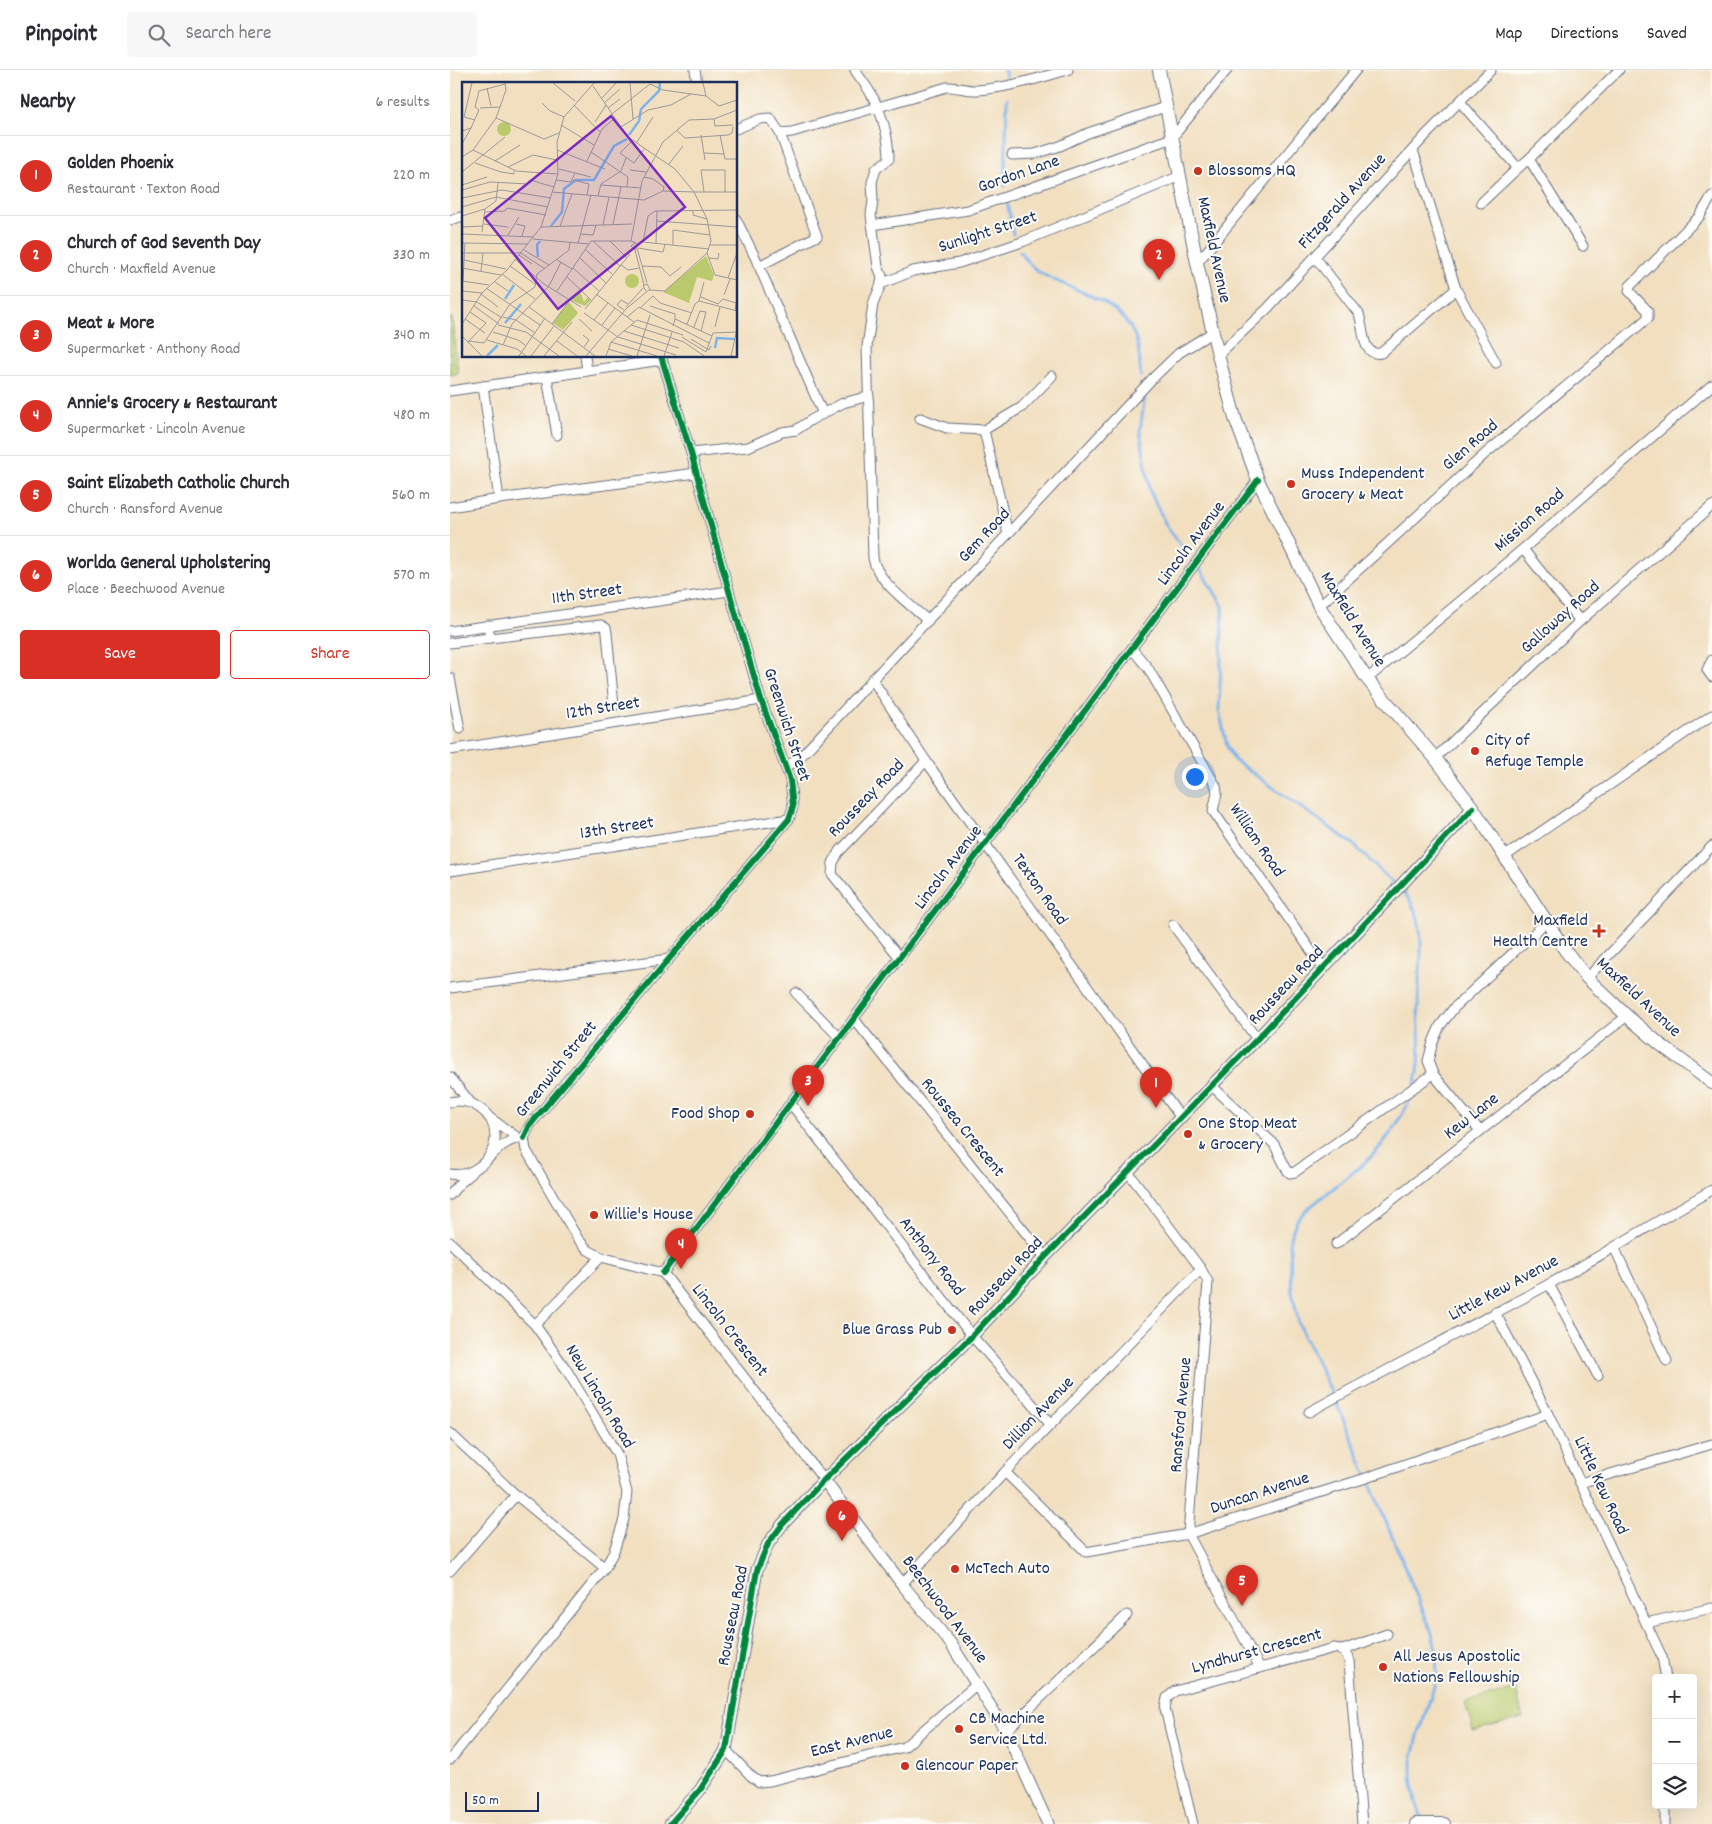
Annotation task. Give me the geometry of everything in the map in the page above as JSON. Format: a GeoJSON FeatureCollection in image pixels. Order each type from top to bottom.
{"type":"FeatureCollection","features":[{"type":"Feature","properties":{"kind":"main road","name":"Maxfield Avenue"},"geometry":{"type":"LineString","coordinates":[[1159,70],[1197,263],[1218,355],[1242,440],[1258,480],[1319,606],[1367,679],[1434,758],[1473,808],[1546,922],[1587,978],[1661,1045],[1710,1078]]}},
{"type":"Feature","properties":{"kind":"main road"},"geometry":{"type":"LineString","coordinates":[[1416,1824],[1439,1823]]}},
{"type":"Feature","properties":{"kind":"street"},"geometry":{"type":"LineString","coordinates":[[855,70],[872,95],[888,142],[889,160],[876,169],[872,182],[874,200],[871,214],[872,225],[878,267],[882,276],[873,304],[867,347],[869,468],[874,565],[895,592],[928,621]]}},
{"type":"Feature","properties":{"kind":"street"},"geometry":{"type":"LineString","coordinates":[[780,133],[792,132],[947,87],[956,86],[970,91],[1002,88],[1068,70]]}},
{"type":"Feature","properties":{"kind":"street"},"geometry":{"type":"LineString","coordinates":[[1172,138],[1228,70]]}},
{"type":"Feature","properties":{"kind":"street"},"geometry":{"type":"LineString","coordinates":[[1197,263],[1356,70]]}},
{"type":"Feature","properties":{"kind":"street","name":"Fitzgerald Avenue"},"geometry":{"type":"LineString","coordinates":[[1218,355],[1268,308],[1412,150],[1492,70]]}},
{"type":"Feature","properties":{"kind":"street"},"geometry":{"type":"LineString","coordinates":[[1481,203],[1530,159],[1619,70]]}},
{"type":"Feature","properties":{"kind":"street"},"geometry":{"type":"LineString","coordinates":[[1460,102],[1518,168]]}},
{"type":"Feature","properties":{"kind":"street"},"geometry":{"type":"LineString","coordinates":[[1012,155],[1035,154],[1060,146],[1088,133],[1165,107]]}},
{"type":"Feature","properties":{"kind":"street"},"geometry":{"type":"LineString","coordinates":[[738,128],[760,119],[770,118],[780,133],[817,234],[816,237],[759,266]]}},
{"type":"Feature","properties":{"kind":"street","name":"Gordon Lane"},"geometry":{"type":"LineString","coordinates":[[872,225],[968,210],[1172,138]]}},
{"type":"Feature","properties":{"kind":"street"},"geometry":{"type":"LineString","coordinates":[[1412,150],[1456,289],[1496,363]]}},
{"type":"Feature","properties":{"kind":"street"},"geometry":{"type":"LineString","coordinates":[[1530,159],[1583,246]]}},
{"type":"Feature","properties":{"kind":"street","name":"Sunlight Street"},"geometry":{"type":"LineString","coordinates":[[881,284],[913,271],[959,263],[1022,242],[1180,176]]}},
{"type":"Feature","properties":{"kind":"street","name":"Glen Road"},"geometry":{"type":"LineString","coordinates":[[1319,606],[1485,454],[1648,318],[1648,310],[1629,291],[1630,286],[1699,218],[1712,196]]}},
{"type":"Feature","properties":{"kind":"street"},"geometry":{"type":"LineString","coordinates":[[738,223],[759,266],[823,414]]}},
{"type":"Feature","properties":{"kind":"street"},"geometry":{"type":"LineString","coordinates":[[1315,258],[1359,314],[1363,324],[1366,346],[1369,351],[1375,354],[1381,353],[1456,289]]}},
{"type":"Feature","properties":{"kind":"street","name":"Gem Road"},"geometry":{"type":"LineString","coordinates":[[785,765],[796,761],[1152,379],[1179,354],[1213,332]]}},
{"type":"Feature","properties":{"kind":"street"},"geometry":{"type":"LineString","coordinates":[[585,358],[587,371]]}},
{"type":"Feature","properties":{"kind":"street"},"geometry":{"type":"LineString","coordinates":[[450,390],[587,371],[662,358]]}},
{"type":"Feature","properties":{"kind":"street","name":"Greenwich Street"},"geometry":{"type":"LineString","coordinates":[[521,1138],[669,959],[789,819],[793,807],[793,798],[785,765],[762,700],[729,592],[691,453],[662,358]]}},
{"type":"Feature","properties":{"kind":"street"},"geometry":{"type":"LineString","coordinates":[[920,418],[947,428],[984,430],[1022,407],[1052,376]]}},
{"type":"Feature","properties":{"kind":"street"},"geometry":{"type":"LineString","coordinates":[[547,377],[557,435]]}},
{"type":"Feature","properties":{"kind":"street","name":"Mission Road"},"geometry":{"type":"LineString","coordinates":[[1367,679],[1523,549],[1712,385]]}},
{"type":"Feature","properties":{"kind":"street"},"geometry":{"type":"LineString","coordinates":[[483,386],[499,499]]}},
{"type":"Feature","properties":{"kind":"street"},"geometry":{"type":"LineString","coordinates":[[691,453],[748,448],[782,432],[796,430],[843,403],[869,396]]}},
{"type":"Feature","properties":{"kind":"street"},"geometry":{"type":"LineString","coordinates":[[984,430],[1008,534]]}},
{"type":"Feature","properties":{"kind":"street"},"geometry":{"type":"LineString","coordinates":[[450,507],[696,473]]}},
{"type":"Feature","properties":{"kind":"street","name":"Lincoln Avenue"},"geometry":{"type":"LineString","coordinates":[[663,1273],[1258,480]]}},
{"type":"Feature","properties":{"kind":"street","name":"Galloway Road"},"geometry":{"type":"LineString","coordinates":[[1434,758],[1580,620],[1712,506]]}},
{"type":"Feature","properties":{"kind":"street"},"geometry":{"type":"LineString","coordinates":[[1523,549],[1580,620]]}},
{"type":"Feature","properties":{"kind":"street","name":"11th Street"},"geometry":{"type":"LineString","coordinates":[[450,631],[729,592]]}},
{"type":"Feature","properties":{"kind":"street"},"geometry":{"type":"LineString","coordinates":[[488,625],[490,638]]}},
{"type":"Feature","properties":{"kind":"street"},"geometry":{"type":"LineString","coordinates":[[450,643],[601,625],[606,628],[608,633],[614,706]]}},
{"type":"Feature","properties":{"kind":"street","name":"William Road"},"geometry":{"type":"LineString","coordinates":[[1132,649],[1148,668],[1216,786],[1217,793],[1213,811],[1324,969]]}},
{"type":"Feature","properties":{"kind":"street"},"geometry":{"type":"LineString","coordinates":[[1712,660],[1707,670],[1712,677]]}},
{"type":"Feature","properties":{"kind":"street"},"geometry":{"type":"LineString","coordinates":[[450,678],[460,729]]}},
{"type":"Feature","properties":{"kind":"street","name":"Texton Road"},"geometry":{"type":"LineString","coordinates":[[872,679],[926,761],[1181,1118]]}},
{"type":"Feature","properties":{"kind":"street","name":"12th Street"},"geometry":{"type":"LineString","coordinates":[[450,750],[762,700]]}},
{"type":"Feature","properties":{"kind":"street"},"geometry":{"type":"LineString","coordinates":[[1504,857],[1712,715]]}},
{"type":"Feature","properties":{"kind":"street","name":"Rousseay Road"},"geometry":{"type":"LineString","coordinates":[[900,958],[832,874],[833,862],[838,853],[866,822],[926,761]]}},
{"type":"Feature","properties":{"kind":"street","name":"Rousseau Road"},"geometry":{"type":"LineString","coordinates":[[670,1824],[700,1790],[726,1750],[756,1570],[768,1544],[782,1525],[824,1480],[972,1336],[1045,1257],[1258,1039],[1473,808]]}},
{"type":"Feature","properties":{"kind":"street","name":"13th Street"},"geometry":{"type":"LineString","coordinates":[[450,871],[789,819]]}},
{"type":"Feature","properties":{"kind":"street"},"geometry":{"type":"LineString","coordinates":[[1587,978],[1712,846]]}},
{"type":"Feature","properties":{"kind":"street"},"geometry":{"type":"LineString","coordinates":[[1480,1131],[1433,1074],[1428,1061],[1440,1026],[1454,1008],[1546,922]]}},
{"type":"Feature","properties":{"kind":"street"},"geometry":{"type":"LineString","coordinates":[[1173,925],[1258,1039]]}},
{"type":"Feature","properties":{"kind":"street"},"geometry":{"type":"LineString","coordinates":[[450,988],[669,959]]}},
{"type":"Feature","properties":{"kind":"street"},"geometry":{"type":"LineString","coordinates":[[796,993],[840,1038]]}},
{"type":"Feature","properties":{"kind":"street","name":"Kew Lane"},"geometry":{"type":"LineString","coordinates":[[1336,1244],[1627,1016]]}},
{"type":"Feature","properties":{"kind":"street","name":"Roussea Crescent"},"geometry":{"type":"LineString","coordinates":[[854,1019],[1045,1257]]}},
{"type":"Feature","properties":{"kind":"street"},"geometry":{"type":"LineString","coordinates":[[1212,1086],[1274,1144],[1286,1170],[1290,1173],[1295,1172],[1433,1074]]}},
{"type":"Feature","properties":{"kind":"street"},"geometry":{"type":"LineString","coordinates":[[450,1077],[470,1102],[483,1110],[493,1121],[521,1138],[578,1240],[588,1250],[601,1257],[663,1273]]}},
{"type":"Feature","properties":{"kind":"street"},"geometry":{"type":"LineString","coordinates":[[450,1102],[470,1102]]}},
{"type":"Feature","properties":{"kind":"street","name":"Anthony Road"},"geometry":{"type":"LineString","coordinates":[[790,1104],[972,1336],[1051,1425]]}},
{"type":"Feature","properties":{"kind":"street"},"geometry":{"type":"LineString","coordinates":[[483,1110],[491,1121],[495,1135],[493,1149],[486,1161]]}},
{"type":"Feature","properties":{"kind":"street"},"geometry":{"type":"LineString","coordinates":[[450,1195],[459,1184],[495,1152],[521,1138]]}},
{"type":"Feature","properties":{"kind":"street"},"geometry":{"type":"LineString","coordinates":[[450,1174],[467,1174],[476,1170]]}},
{"type":"Feature","properties":{"kind":"street","name":"Ransford Avenue"},"geometry":{"type":"LineString","coordinates":[[1128,1172],[1201,1269],[1208,1282],[1188,1534]]}},
{"type":"Feature","properties":{"kind":"street","name":"Little Kew Avenue"},"geometry":{"type":"LineString","coordinates":[[1309,1412],[1549,1284],[1712,1190]]}},
{"type":"Feature","properties":{"kind":"street","name":"New Lincoln Road"},"geometry":{"type":"LineString","coordinates":[[450,1242],[534,1325],[566,1369],[617,1454],[627,1492],[624,1520],[614,1550],[605,1568],[450,1760]]}},
{"type":"Feature","properties":{"kind":"street"},"geometry":{"type":"LineString","coordinates":[[1614,1247],[1667,1361]]}},
{"type":"Feature","properties":{"kind":"street"},"geometry":{"type":"LineString","coordinates":[[534,1325],[601,1257]]}},
{"type":"Feature","properties":{"kind":"street","name":"Dillion Avenue"},"geometry":{"type":"LineString","coordinates":[[902,1584],[1005,1472],[1201,1269]]}},
{"type":"Feature","properties":{"kind":"street","name":"Lincoln Crescent"},"geometry":{"type":"LineString","coordinates":[[663,1273],[824,1480]]}},
{"type":"Feature","properties":{"kind":"street"},"geometry":{"type":"LineString","coordinates":[[1549,1284],[1598,1376]]}},
{"type":"Feature","properties":{"kind":"street","name":"Little Kew Road"},"geometry":{"type":"LineString","coordinates":[[1495,1312],[1548,1414],[1662,1657],[1665,1674]]}},
{"type":"Feature","properties":{"kind":"street","name":"Duncan Avenue"},"geometry":{"type":"LineString","coordinates":[[1005,1472],[1086,1552],[1188,1534],[1363,1479],[1548,1414]]}},
{"type":"Feature","properties":{"kind":"street"},"geometry":{"type":"LineString","coordinates":[[450,1433],[516,1494],[605,1568]]}},
{"type":"Feature","properties":{"kind":"street"},"geometry":{"type":"LineString","coordinates":[[1580,1483],[1712,1444]]}},
{"type":"Feature","properties":{"kind":"street","name":"Beechwood Avenue"},"geometry":{"type":"LineString","coordinates":[[824,1480],[902,1584],[951,1644],[1006,1731],[1048,1824]]}},
{"type":"Feature","properties":{"kind":"street"},"geometry":{"type":"LineString","coordinates":[[450,1571],[516,1494]]}},
{"type":"Feature","properties":{"kind":"street"},"geometry":{"type":"LineString","coordinates":[[1188,1534],[1260,1668]]}},
{"type":"Feature","properties":{"kind":"street"},"geometry":{"type":"LineString","coordinates":[[1646,1623],[1712,1608]]}},
{"type":"Feature","properties":{"kind":"street"},"geometry":{"type":"LineString","coordinates":[[1006,1731],[1127,1614]]}},
{"type":"Feature","properties":{"kind":"street"},"geometry":{"type":"LineString","coordinates":[[1342,1650],[1388,1634]]}},
{"type":"Feature","properties":{"kind":"street","name":"Lyndhurst Crescent"},"geometry":{"type":"LineString","coordinates":[[1193,1824],[1165,1709],[1167,1698],[1175,1692],[1334,1648],[1342,1650],[1349,1661],[1362,1824]]}},
{"type":"Feature","properties":{"kind":"street","name":"East Avenue"},"geometry":{"type":"LineString","coordinates":[[726,1750],[759,1782],[770,1781],[904,1747],[976,1684]]}},
{"type":"Feature","properties":{"kind":"street"},"geometry":{"type":"LineString","coordinates":[[1665,1809],[1665,1824]]}},
{"type":"Feature","properties":{"kind":"green space"},"geometry":{"type":"Polygon","coordinates":[[[450,318],[452,318],[458,373],[450,375],[450,318]]]}},
{"type":"Feature","properties":{"kind":"green space"},"geometry":{"type":"Polygon","coordinates":[[[1516,1689],[1523,1718],[1473,1731],[1465,1702],[1516,1689]]]}},
{"type":"Feature","properties":{"kind":"waterway"},"geometry":{"type":"LineString","coordinates":[[1004,70],[1006,77]]}},
{"type":"Feature","properties":{"kind":"waterway"},"geometry":{"type":"LineString","coordinates":[[1005,186],[1007,99]]}},
{"type":"Feature","properties":{"kind":"waterway"},"geometry":{"type":"LineString","coordinates":[[1007,202],[1013,234]]}},
{"type":"Feature","properties":{"kind":"waterway"},"geometry":{"type":"LineString","coordinates":[[1020,252],[1039,272],[1092,296],[1116,311],[1126,321],[1134,334],[1137,344],[1141,376]]}},
{"type":"Feature","properties":{"kind":"waterway"},"geometry":{"type":"LineString","coordinates":[[1145,396],[1140,431],[1150,491],[1166,525],[1187,553]]}},
{"type":"Feature","properties":{"kind":"waterway"},"geometry":{"type":"LineString","coordinates":[[1197,564],[1223,606],[1219,710],[1227,746],[1234,760],[1353,844],[1396,886]]}},
{"type":"Feature","properties":{"kind":"waterway"},"geometry":{"type":"LineString","coordinates":[[1401,890],[1410,900],[1415,911],[1421,940],[1418,993],[1419,1065],[1415,1085]]}},
{"type":"Feature","properties":{"kind":"waterway"},"geometry":{"type":"LineString","coordinates":[[1414,1091],[1395,1127],[1379,1148],[1366,1162],[1305,1211],[1296,1222],[1290,1238],[1292,1292],[1299,1324],[1339,1409],[1431,1630],[1436,1648],[1437,1677],[1412,1761],[1412,1778],[1416,1802],[1423,1821]]}},
{"type":"Feature","properties":{"kind":"cycle path"},"geometry":{"type":"LineString","coordinates":[[524,1138],[530,1125],[789,819],[793,807],[790,780],[761,700],[691,453],[662,358]]}},
{"type":"Feature","properties":{"kind":"cycle path"},"geometry":{"type":"LineString","coordinates":[[663,1273],[1258,480]]}},
{"type":"Feature","properties":{"kind":"cycle path"},"geometry":{"type":"LineString","coordinates":[[670,1824],[700,1790],[726,1750],[757,1570],[768,1544],[782,1525],[824,1480],[972,1336],[1045,1257],[1257,1039],[1473,808]]}},
{"type":"Feature","properties":{"kind":"place","name":"Blossoms HQ"},"geometry":{"type":"Point","coordinates":[1198,171]}},
{"type":"Feature","properties":{"kind":"place","name":"Church of God Seventh Day"},"geometry":{"type":"Point","coordinates":[1159,280]}},
{"type":"Feature","properties":{"kind":"place","name":"Muss Independent Grocery & Meat"},"geometry":{"type":"Point","coordinates":[1291,484]}},
{"type":"Feature","properties":{"kind":"place","name":"City of Refuge Temple"},"geometry":{"type":"Point","coordinates":[1475,751]}},
{"type":"Feature","properties":{"kind":"place","name":"Maxfield Health Centre"},"geometry":{"type":"Point","coordinates":[1599,931]}},
{"type":"Feature","properties":{"kind":"place","name":"Meat & More"},"geometry":{"type":"Point","coordinates":[808,1106]}},
{"type":"Feature","properties":{"kind":"place","name":"Golden Phoenix"},"geometry":{"type":"Point","coordinates":[1156,1108]}},
{"type":"Feature","properties":{"kind":"place","name":"Food Shop"},"geometry":{"type":"Point","coordinates":[750,1114]}},
{"type":"Feature","properties":{"kind":"place","name":"One Stop Meat & Grocery"},"geometry":{"type":"Point","coordinates":[1188,1134]}},
{"type":"Feature","properties":{"kind":"place","name":"Willie's House"},"geometry":{"type":"Point","coordinates":[594,1215]}},
{"type":"Feature","properties":{"kind":"place","name":"Annie's Grocery & Restaurant"},"geometry":{"type":"Point","coordinates":[681,1269]}},
{"type":"Feature","properties":{"kind":"place","name":"Blue Grass Pub"},"geometry":{"type":"Point","coordinates":[952,1330]}},
{"type":"Feature","properties":{"kind":"place","name":"Worlda General Upholstering"},"geometry":{"type":"Point","coordinates":[842,1541]}},
{"type":"Feature","properties":{"kind":"place","name":"McTech Auto"},"geometry":{"type":"Point","coordinates":[955,1569]}},
{"type":"Feature","properties":{"kind":"place","name":"Saint Elizabeth Catholic Church"},"geometry":{"type":"Point","coordinates":[1242,1606]}},
{"type":"Feature","properties":{"kind":"place","name":"All Jesus Apostolic Nations Fellowship"},"geometry":{"type":"Point","coordinates":[1383,1667]}},
{"type":"Feature","properties":{"kind":"place","name":"CB Machine Service Ltd."},"geometry":{"type":"Point","coordinates":[959,1729]}},
{"type":"Feature","properties":{"kind":"place","name":"Glencour Paper"},"geometry":{"type":"Point","coordinates":[905,1766]}}]}
